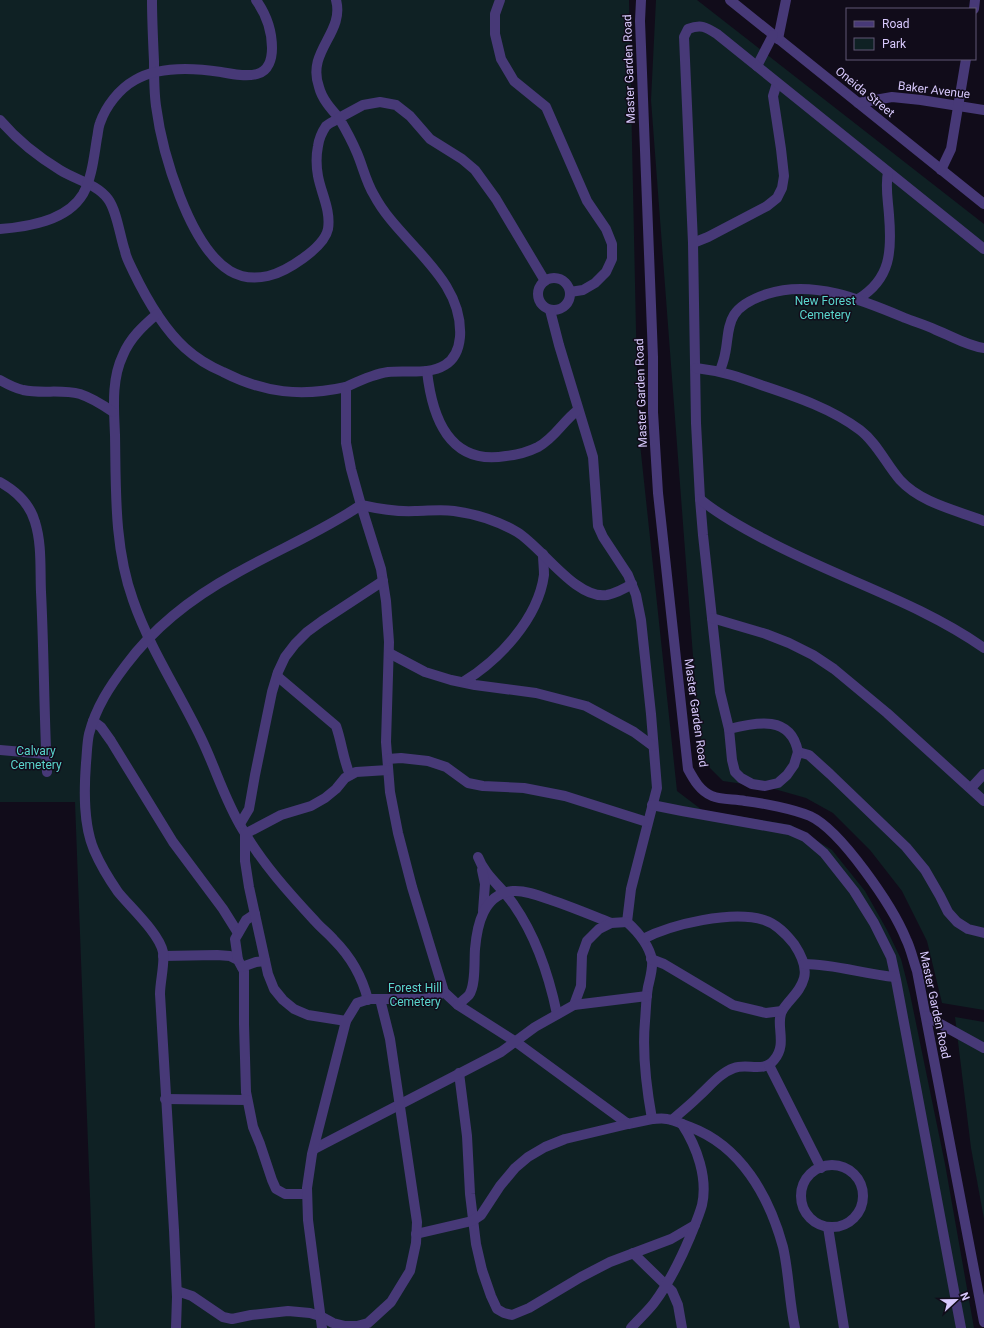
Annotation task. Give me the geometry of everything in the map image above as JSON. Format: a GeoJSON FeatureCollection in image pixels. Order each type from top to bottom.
{"type":"FeatureCollection","features":[{"type":"Feature","properties":{"kind":"street"},"geometry":{"type":"LineString","coordinates":[[152,0],[156,106],[162,138],[171,172],[186,210],[206,247],[222,266],[235,274],[249,278],[269,276],[283,270],[312,251],[322,240],[328,229],[328,214],[318,177],[316,156],[319,138],[327,126],[339,118],[363,105],[380,102],[396,105],[410,116],[430,139],[475,170],[496,199],[545,281]]}},
{"type":"Feature","properties":{"kind":"street"},"geometry":{"type":"LineString","coordinates":[[0,229],[19,228],[37,224],[54,217],[70,208],[83,194],[92,168],[99,124],[110,104],[119,92],[136,79],[170,69],[191,69],[242,75],[258,74],[267,68],[272,58],[271,34],[267,20],[256,0]]}},
{"type":"Feature","properties":{"kind":"street"},"geometry":{"type":"LineString","coordinates":[[0,120],[28,149],[61,171],[100,190],[109,200],[115,215],[125,253],[145,294],[157,314],[170,332],[184,347],[195,357],[213,368],[254,386],[292,392],[314,393],[346,387],[388,372],[431,370],[444,365],[453,358],[459,346],[460,329],[456,307],[449,289],[402,234],[377,201],[365,176],[351,137],[324,98],[319,88],[316,75],[317,62],[333,29],[336,18],[336,0]]}},
{"type":"Feature","properties":{"kind":"street"},"geometry":{"type":"LineString","coordinates":[[500,0],[495,14],[495,34],[501,59],[514,81],[546,107],[587,201],[606,229],[612,244],[612,259],[606,272],[595,284],[583,290],[570,292]]}},
{"type":"Feature","properties":{"kind":"street","name":"Master Garden Road"},"geometry":{"type":"LineString","coordinates":[[641,0],[640,29],[653,357],[653,412],[658,493],[688,769],[696,785],[711,796],[747,801],[797,812],[811,817],[821,823],[844,845],[865,871],[892,911],[906,939],[917,971],[984,1321]]}},
{"type":"Feature","properties":{"kind":"street","name":"Oneida Street"},"geometry":{"type":"LineString","coordinates":[[730,0],[984,204]]}},
{"type":"Feature","properties":{"kind":"street"},"geometry":{"type":"LineString","coordinates":[[757,66],[775,37],[786,0]]}},
{"type":"Feature","properties":{"kind":"street"},"geometry":{"type":"LineString","coordinates":[[729,728],[757,723],[769,723],[780,726],[791,734],[798,752],[794,765],[788,775],[778,783],[765,786],[752,784],[741,778],[735,772],[732,760],[729,728],[720,692],[703,536],[696,423],[693,243],[684,37],[688,29],[696,26],[705,27],[717,34],[984,249]]}},
{"type":"Feature","properties":{"kind":"street"},"geometry":{"type":"LineString","coordinates":[[941,170],[951,149],[960,105],[966,60]]}},
{"type":"Feature","properties":{"kind":"street"},"geometry":{"type":"LineString","coordinates":[[693,243],[708,237],[766,206],[777,198],[782,188],[784,176],[773,96],[777,83]]}},
{"type":"Feature","properties":{"kind":"street","name":"Baker Avenue"},"geometry":{"type":"LineString","coordinates":[[858,103],[892,97],[960,105],[984,110]]}},
{"type":"Feature","properties":{"kind":"street"},"geometry":{"type":"LineString","coordinates":[[858,299],[877,284],[886,270],[889,255],[890,234],[886,182],[888,172]]}},
{"type":"Feature","properties":{"kind":"street"},"geometry":{"type":"LineString","coordinates":[[555,278],[565,283],[570,292],[568,302],[561,309],[550,310],[539,301],[538,295],[541,285],[545,281],[555,278]]}},
{"type":"Feature","properties":{"kind":"street"},"geometry":{"type":"LineString","coordinates":[[720,371],[725,354],[728,334],[734,316],[745,304],[759,296],[775,291],[794,289],[815,290],[858,299],[926,325],[974,347],[984,348]]}},
{"type":"Feature","properties":{"kind":"street"},"geometry":{"type":"LineString","coordinates":[[550,310],[559,346],[593,457],[598,526],[603,537],[628,575],[636,595],[641,620],[657,788],[647,822],[631,889],[627,922]]}},
{"type":"Feature","properties":{"kind":"street"},"geometry":{"type":"LineString","coordinates":[[157,314],[132,339],[122,356],[116,374],[114,392],[113,412],[116,505],[122,554],[132,599],[148,638],[202,740],[227,801],[245,834],[265,863],[291,895],[350,958],[360,976],[368,1000]]}},
{"type":"Feature","properties":{"kind":"street"},"geometry":{"type":"LineString","coordinates":[[696,368],[720,371],[790,394],[843,419],[861,431],[871,441],[901,481],[914,493],[949,509],[984,521]]}},
{"type":"Feature","properties":{"kind":"street"},"geometry":{"type":"LineString","coordinates":[[426,371],[432,403],[439,422],[449,437],[460,449],[474,456],[492,459],[520,454],[537,447],[551,438],[571,415],[578,410]]}},
{"type":"Feature","properties":{"kind":"street"},"geometry":{"type":"LineString","coordinates":[[0,380],[24,390],[62,391],[80,394],[113,412]]}},
{"type":"Feature","properties":{"kind":"street"},"geometry":{"type":"LineString","coordinates":[[346,387],[346,442],[351,469],[381,569],[386,601],[389,653],[386,742],[390,792],[398,833],[412,887],[444,992],[458,1005],[516,1042],[628,1124]]}},
{"type":"Feature","properties":{"kind":"street"},"geometry":{"type":"LineString","coordinates":[[0,482],[9,487],[25,502],[35,521],[39,538],[44,634],[47,772]]}},
{"type":"Feature","properties":{"kind":"street"},"geometry":{"type":"LineString","coordinates":[[700,499],[715,511],[792,554],[941,621],[984,648]]}},
{"type":"Feature","properties":{"kind":"street"},"geometry":{"type":"LineString","coordinates":[[176,1328],[177,1291],[160,994],[163,951],[157,939],[118,891],[101,866],[93,849],[86,827],[86,769],[89,735],[96,711],[112,684],[140,646],[148,638],[184,607],[206,591],[234,574],[339,520],[361,505],[396,511],[454,511],[497,522],[518,533],[565,575],[590,593],[605,595],[618,592],[632,584]]}},
{"type":"Feature","properties":{"kind":"street"},"geometry":{"type":"LineString","coordinates":[[463,682],[484,668],[501,652],[527,619],[535,606],[540,592],[544,574],[543,554]]}},
{"type":"Feature","properties":{"kind":"street"},"geometry":{"type":"LineString","coordinates":[[240,824],[249,809],[264,728],[277,676],[285,657],[307,632],[383,581]]}},
{"type":"Feature","properties":{"kind":"street"},"geometry":{"type":"LineString","coordinates":[[712,618],[766,634],[789,643],[813,655],[834,669],[887,713],[984,801]]}},
{"type":"Feature","properties":{"kind":"street"},"geometry":{"type":"LineString","coordinates":[[389,653],[425,672],[463,682],[536,693],[586,706],[628,729],[653,746]]}},
{"type":"Feature","properties":{"kind":"street"},"geometry":{"type":"LineString","coordinates":[[277,676],[336,726],[340,737],[345,764],[350,775]]}},
{"type":"Feature","properties":{"kind":"street"},"geometry":{"type":"LineString","coordinates":[[93,721],[101,727],[111,741],[173,842],[223,909],[236,936],[240,964]]}},
{"type":"Feature","properties":{"kind":"street"},"geometry":{"type":"LineString","coordinates":[[0,750],[46,754]]}},
{"type":"Feature","properties":{"kind":"street"},"geometry":{"type":"LineString","coordinates":[[798,752],[809,755],[825,769],[906,847],[925,870],[948,912],[957,922],[968,929],[984,933]]}},
{"type":"Feature","properties":{"kind":"street"},"geometry":{"type":"LineString","coordinates":[[245,834],[280,815],[311,806],[326,798],[336,789],[344,778],[356,772],[388,764],[401,758],[428,761],[446,767],[468,783],[483,786],[524,788],[565,796],[647,822]]}},
{"type":"Feature","properties":{"kind":"street"},"geometry":{"type":"LineString","coordinates":[[971,788],[984,774]]}},
{"type":"Feature","properties":{"kind":"street"},"geometry":{"type":"LineString","coordinates":[[652,805],[789,830],[805,837],[824,853],[854,891],[874,923],[891,957],[961,1328]]}},
{"type":"Feature","properties":{"kind":"street"},"geometry":{"type":"LineString","coordinates":[[245,834],[245,861],[265,961],[268,974],[274,988],[283,1000],[294,1009],[308,1016],[346,1021]]}},
{"type":"Feature","properties":{"kind":"street"},"geometry":{"type":"LineString","coordinates":[[458,1005],[469,994],[473,984],[477,928],[483,911],[485,884],[478,857]]}},
{"type":"Feature","properties":{"kind":"street"},"geometry":{"type":"LineString","coordinates":[[482,868],[506,893],[527,926],[546,973],[557,1014]]}},
{"type":"Feature","properties":{"kind":"street"},"geometry":{"type":"LineString","coordinates":[[483,911],[489,903],[500,894],[513,891],[533,894],[611,923]]}},
{"type":"Feature","properties":{"kind":"street"},"geometry":{"type":"LineString","coordinates":[[217,955],[228,948],[246,920],[255,914]]}},
{"type":"Feature","properties":{"kind":"street"},"geometry":{"type":"LineString","coordinates":[[643,939],[676,926],[722,918],[750,917],[765,920],[776,926],[788,937],[798,950],[804,964],[804,977],[798,991],[782,1011],[780,1023],[782,1044],[775,1059],[769,1065],[763,1067],[736,1067],[725,1073],[672,1120]]}},
{"type":"Feature","properties":{"kind":"street"},"geometry":{"type":"LineString","coordinates":[[574,1004],[581,986],[582,955],[587,941],[600,929],[611,923],[627,922],[643,939],[651,959],[652,968],[647,996],[644,1045],[646,1086],[652,1119]]}},
{"type":"Feature","properties":{"kind":"street"},"geometry":{"type":"LineString","coordinates":[[163,956],[230,956],[240,964],[244,971],[244,1024],[248,1100],[253,1127],[276,1189],[285,1194],[307,1194]]}},
{"type":"Feature","properties":{"kind":"street"},"geometry":{"type":"LineString","coordinates":[[651,959],[664,964],[733,1005],[766,1013],[782,1011]]}},
{"type":"Feature","properties":{"kind":"street"},"geometry":{"type":"LineString","coordinates":[[240,964],[265,961]]}},
{"type":"Feature","properties":{"kind":"street"},"geometry":{"type":"LineString","coordinates":[[804,964],[816,964],[895,977]]}},
{"type":"Feature","properties":{"kind":"street"},"geometry":{"type":"LineString","coordinates":[[581,986],[592,1002]]}},
{"type":"Feature","properties":{"kind":"street"},"geometry":{"type":"LineString","coordinates":[[322,1328],[308,1220],[307,1194],[314,1149],[346,1021],[357,1003],[380,999],[423,999],[435,997],[444,992]]}},
{"type":"Feature","properties":{"kind":"street"},"geometry":{"type":"LineString","coordinates":[[314,1149],[501,1052],[535,1027],[574,1004],[647,996]]}},
{"type":"Feature","properties":{"kind":"street"},"geometry":{"type":"LineString","coordinates":[[177,1291],[192,1296],[222,1317],[232,1319],[251,1315],[288,1311],[310,1313],[320,1316],[332,1323],[345,1326],[357,1326],[368,1323],[390,1302],[410,1271],[416,1243],[417,1222],[390,1039],[380,999]]}},
{"type":"Feature","properties":{"kind":"street"},"geometry":{"type":"LineString","coordinates":[[766,1013],[780,1023]]}},
{"type":"Feature","properties":{"kind":"street"},"geometry":{"type":"LineString","coordinates":[[926,1016],[984,1048]]}},
{"type":"Feature","properties":{"kind":"street"},"geometry":{"type":"LineString","coordinates":[[769,1065],[821,1168]]}},
{"type":"Feature","properties":{"kind":"street"},"geometry":{"type":"LineString","coordinates":[[459,1073],[467,1136],[472,1221],[482,1270],[491,1296],[498,1309],[504,1313],[512,1315],[529,1308],[581,1277],[610,1262],[671,1239],[695,1225]]}},
{"type":"Feature","properties":{"kind":"street"},"geometry":{"type":"LineString","coordinates":[[165,1099],[248,1100]]}},
{"type":"Feature","properties":{"kind":"street"},"geometry":{"type":"LineString","coordinates":[[416,1234],[472,1221],[481,1215],[500,1186],[515,1168],[545,1146],[565,1139],[628,1124],[652,1119],[668,1119],[702,1132],[718,1142],[735,1156],[745,1167],[763,1194],[770,1208],[783,1247],[795,1328]]}},
{"type":"Feature","properties":{"kind":"street"},"geometry":{"type":"LineString","coordinates":[[631,1328],[652,1305],[667,1285],[680,1261],[702,1205],[703,1184],[700,1165],[695,1148],[682,1124]]}},
{"type":"Feature","properties":{"kind":"street"},"geometry":{"type":"LineString","coordinates":[[827,1165],[838,1165],[848,1169],[856,1176],[862,1185],[864,1195],[858,1214],[851,1221],[843,1226],[828,1227],[814,1222],[807,1215],[803,1206],[801,1195],[803,1185],[809,1176],[827,1165]]}},
{"type":"Feature","properties":{"kind":"street"},"geometry":{"type":"LineString","coordinates":[[828,1227],[844,1328]]}},
{"type":"Feature","properties":{"kind":"street"},"geometry":{"type":"LineString","coordinates":[[633,1253],[672,1291],[678,1305],[682,1328]]}},
{"type":"Feature","properties":{"kind":"green space","name":"Forest Hill Cemetery"},"geometry":{"type":"Polygon","coordinates":[[[0,0],[629,0],[638,425],[677,791],[702,810],[791,825],[832,850],[865,891],[887,930],[901,959],[910,994],[945,1164],[974,1328],[95,1328],[75,802],[0,802],[0,0]]]}},
{"type":"Feature","properties":{"kind":"green space","name":"New Forest Cemetery"},"geometry":{"type":"Polygon","coordinates":[[[656,0],[697,0],[984,224],[984,1010],[942,1003],[927,941],[902,891],[870,850],[833,813],[806,798],[771,788],[723,781],[704,762],[697,709],[651,100],[656,0]]]}},
{"type":"Feature","properties":{"kind":"green space"},"geometry":{"type":"Polygon","coordinates":[[[955,1017],[984,1022],[984,1219],[971,1148],[955,1017]]]}},
{"type":"Feature","properties":{"kind":"park label","name":"Calvary Cemetery"},"geometry":{"type":"Point","coordinates":[36,758]}}]}
